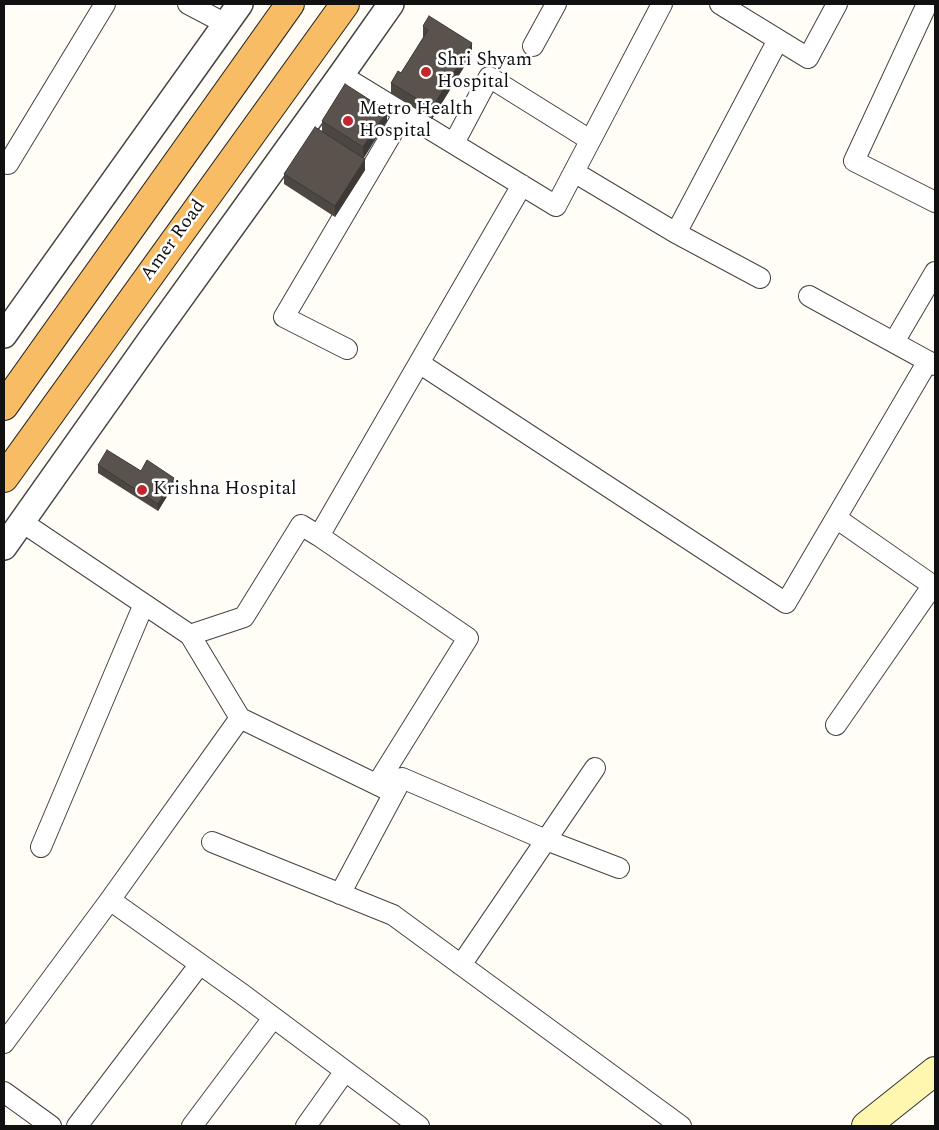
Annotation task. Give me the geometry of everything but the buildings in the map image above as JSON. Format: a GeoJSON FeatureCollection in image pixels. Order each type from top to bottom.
{"type":"FeatureCollection","features":[{"type":"Feature","properties":{"kind":"highway"},"geometry":{"type":"LineString","coordinates":[[4,406],[290,4]]}},
{"type":"Feature","properties":{"kind":"highway","name":"Amer Road"},"geometry":{"type":"LineString","coordinates":[[4,478],[345,4]]}},
{"type":"Feature","properties":{"kind":"main road"},"geometry":{"type":"LineString","coordinates":[[866,1126],[935,1071]]}},
{"type":"Feature","properties":{"kind":"street"},"geometry":{"type":"LineString","coordinates":[[4,162],[8,164],[105,4]]}},
{"type":"Feature","properties":{"kind":"street"},"geometry":{"type":"LineString","coordinates":[[188,4],[226,24]]}},
{"type":"Feature","properties":{"kind":"street"},"geometry":{"type":"LineString","coordinates":[[4,335],[240,4]]}},
{"type":"Feature","properties":{"kind":"street"},"geometry":{"type":"LineString","coordinates":[[4,547],[391,4]]}},
{"type":"Feature","properties":{"kind":"street"},"geometry":{"type":"LineString","coordinates":[[533,46],[556,4]]}},
{"type":"Feature","properties":{"kind":"street"},"geometry":{"type":"LineString","coordinates":[[341,75],[556,206],[662,4]]}},
{"type":"Feature","properties":{"kind":"street"},"geometry":{"type":"LineString","coordinates":[[727,6],[808,58],[837,4]]}},
{"type":"Feature","properties":{"kind":"street"},"geometry":{"type":"LineString","coordinates":[[927,4],[854,161],[935,202]]}},
{"type":"Feature","properties":{"kind":"street"},"geometry":{"type":"LineString","coordinates":[[676,233],[778,40]]}},
{"type":"Feature","properties":{"kind":"street"},"geometry":{"type":"LineString","coordinates":[[454,143],[489,77],[590,140]]}},
{"type":"Feature","properties":{"kind":"street"},"geometry":{"type":"LineString","coordinates":[[348,349],[284,317],[404,113]]}},
{"type":"Feature","properties":{"kind":"street"},"geometry":{"type":"LineString","coordinates":[[574,172],[676,233],[760,278]]}},
{"type":"Feature","properties":{"kind":"street"},"geometry":{"type":"LineString","coordinates":[[319,536],[522,185]]}},
{"type":"Feature","properties":{"kind":"street"},"geometry":{"type":"LineString","coordinates":[[894,342],[935,272]]}},
{"type":"Feature","properties":{"kind":"street"},"geometry":{"type":"LineString","coordinates":[[419,363],[786,603],[932,363],[809,296]]}},
{"type":"Feature","properties":{"kind":"street"},"geometry":{"type":"LineString","coordinates":[[836,518],[934,586],[836,725]]}},
{"type":"Feature","properties":{"kind":"street"},"geometry":{"type":"LineString","coordinates":[[22,522],[190,636],[240,718],[386,788]]}},
{"type":"Feature","properties":{"kind":"street"},"geometry":{"type":"LineString","coordinates":[[190,636],[244,617],[301,525],[468,638],[386,788],[340,894]]}},
{"type":"Feature","properties":{"kind":"street"},"geometry":{"type":"LineString","coordinates":[[40,847],[144,604]]}},
{"type":"Feature","properties":{"kind":"street"},"geometry":{"type":"LineString","coordinates":[[4,1044],[240,718]]}},
{"type":"Feature","properties":{"kind":"street"},"geometry":{"type":"LineString","coordinates":[[460,965],[595,768]]}},
{"type":"Feature","properties":{"kind":"street"},"geometry":{"type":"LineString","coordinates":[[386,788],[402,778],[546,840],[619,868]]}},
{"type":"Feature","properties":{"kind":"street"},"geometry":{"type":"LineString","coordinates":[[212,842],[393,915],[680,1126]]}},
{"type":"Feature","properties":{"kind":"street"},"geometry":{"type":"LineString","coordinates":[[110,900],[200,964],[416,1125]]}},
{"type":"Feature","properties":{"kind":"street"},"geometry":{"type":"LineString","coordinates":[[77,1126],[200,964]]}},
{"type":"Feature","properties":{"kind":"street"},"geometry":{"type":"LineString","coordinates":[[192,1126],[273,1018]]}},
{"type":"Feature","properties":{"kind":"street"},"geometry":{"type":"LineString","coordinates":[[306,1126],[345,1072]]}},
{"type":"Feature","properties":{"kind":"street"},"geometry":{"type":"LineString","coordinates":[[4,1092],[51,1126]]}},
{"type":"Feature","properties":{"kind":"place","name":"Shri Shyam Hospital"},"geometry":{"type":"Point","coordinates":[426,72]}},
{"type":"Feature","properties":{"kind":"place","name":"Metro Health Hospital"},"geometry":{"type":"Point","coordinates":[348,121]}},
{"type":"Feature","properties":{"kind":"place","name":"Krishna Hospital"},"geometry":{"type":"Point","coordinates":[142,490]}}]}
